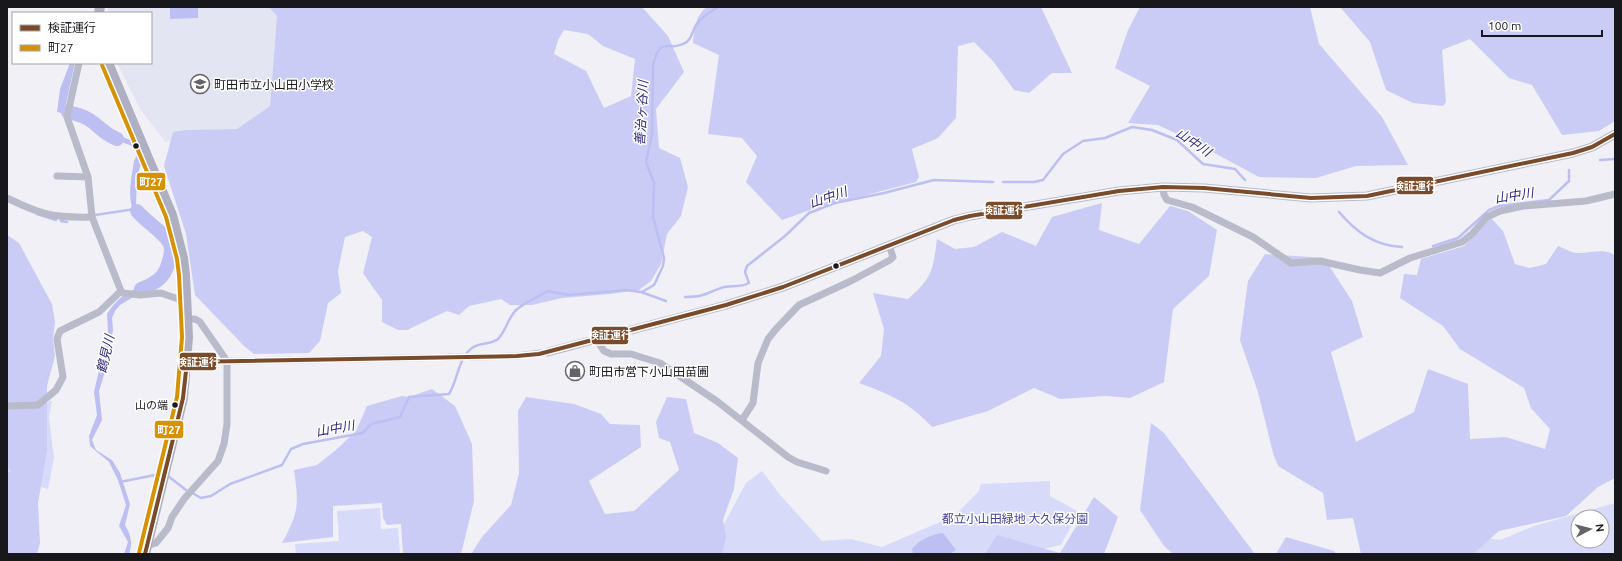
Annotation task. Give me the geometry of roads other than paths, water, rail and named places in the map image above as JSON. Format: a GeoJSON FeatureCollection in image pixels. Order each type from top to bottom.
{"type":"FeatureCollection","features":[{"type":"Feature","properties":{"kind":"main road"},"geometry":{"type":"LineString","coordinates":[[108,64],[172,215],[183,258],[187,302],[188,319],[183,398],[146,550]]}},
{"type":"Feature","properties":{"kind":"street"},"geometry":{"type":"LineString","coordinates":[[79,64],[67,115],[88,177],[92,217],[122,292]]}},
{"type":"Feature","properties":{"kind":"street"},"geometry":{"type":"LineString","coordinates":[[186,362],[517,356],[548,352],[726,305],[783,288],[889,245],[954,220],[970,216],[1119,191],[1163,187],[1198,188],[1311,198],[1367,196],[1573,153],[1592,147],[1615,134]]}},
{"type":"Feature","properties":{"kind":"street"},"geometry":{"type":"LineString","coordinates":[[57,176],[88,177]]}},
{"type":"Feature","properties":{"kind":"street"},"geometry":{"type":"LineString","coordinates":[[1163,187],[1164,195],[1167,200],[1192,208],[1253,237],[1291,263],[1320,261],[1380,273],[1410,258],[1462,242],[1487,217],[1496,212],[1523,206],[1586,201],[1615,194]]}},
{"type":"Feature","properties":{"kind":"street"},"geometry":{"type":"LineString","coordinates":[[7,198],[44,215],[64,218],[92,217]]}},
{"type":"Feature","properties":{"kind":"street"},"geometry":{"type":"LineString","coordinates":[[742,420],[753,403],[758,363],[768,339],[776,328],[799,305],[851,281],[890,260],[893,257],[889,245]]}},
{"type":"Feature","properties":{"kind":"street"},"geometry":{"type":"LineString","coordinates":[[122,292],[140,295],[161,293],[187,302]]}},
{"type":"Feature","properties":{"kind":"street"},"geometry":{"type":"LineString","coordinates":[[7,406],[38,405],[56,390],[63,377],[57,339],[60,331],[99,312],[122,292]]}},
{"type":"Feature","properties":{"kind":"street"},"geometry":{"type":"LineString","coordinates":[[146,550],[156,543],[168,528],[172,517],[184,499],[212,468],[222,453],[227,424],[227,361],[200,322],[195,319],[188,319]]}},
{"type":"Feature","properties":{"kind":"street"},"geometry":{"type":"LineString","coordinates":[[597,340],[604,351],[611,354],[631,354],[660,363],[742,420],[788,457],[797,462],[826,471]]}},
{"type":"Feature","properties":{"kind":"water"},"geometry":{"type":"Polygon","coordinates":[[[170,7],[198,7],[198,18],[170,19],[170,7]]]}},
{"type":"Feature","properties":{"kind":"water"},"geometry":{"type":"Polygon","coordinates":[[[70,64],[75,64],[65,108],[72,112],[84,113],[93,118],[105,130],[135,142],[142,160],[137,177],[136,205],[147,222],[164,237],[173,249],[176,261],[171,273],[161,283],[143,291],[120,305],[115,311],[112,318],[113,330],[107,365],[99,391],[102,420],[92,440],[96,450],[112,460],[120,473],[130,504],[125,525],[131,539],[129,554],[124,554],[128,542],[119,526],[126,505],[118,480],[109,462],[90,446],[89,436],[97,415],[94,392],[108,332],[107,314],[124,295],[161,279],[168,271],[171,261],[170,253],[166,245],[137,217],[133,210],[130,198],[130,186],[134,161],[137,155],[132,146],[104,135],[89,120],[57,112],[60,89],[70,64]]]}},
{"type":"Feature","properties":{"kind":"water"},"geometry":{"type":"Polygon","coordinates":[[[943,533],[956,550],[950,554],[913,554],[912,549],[922,540],[930,536],[943,533]]]}},
{"type":"Feature","properties":{"kind":"waterway","name":"善治ヶ谷川"},"geometry":{"type":"LineString","coordinates":[[642,292],[654,285],[663,266],[664,258],[653,217],[654,183],[646,162],[652,135],[653,65],[656,56],[662,47],[679,46],[687,42],[691,38],[698,22],[718,7]]}},
{"type":"Feature","properties":{"kind":"waterway","name":"鶴見川"},"geometry":{"type":"LineString","coordinates":[[68,112],[88,119],[107,134],[117,139]]}},
{"type":"Feature","properties":{"kind":"waterway","name":"山中川"},"geometry":{"type":"LineString","coordinates":[[1003,182],[1034,182],[1043,180],[1063,154],[1083,141],[1105,138],[1132,127],[1152,130],[1177,140],[1203,164],[1235,169],[1245,180]]}},
{"type":"Feature","properties":{"kind":"waterway","name":"山中川"},"geometry":{"type":"LineString","coordinates":[[1600,160],[1615,159]]}},
{"type":"Feature","properties":{"kind":"waterway","name":"山中川"},"geometry":{"type":"LineString","coordinates":[[1433,246],[1458,238],[1489,210],[1499,206],[1549,200],[1569,181],[1569,170]]}},
{"type":"Feature","properties":{"kind":"waterway","name":"山中川"},"geometry":{"type":"LineString","coordinates":[[685,297],[700,296],[721,288],[749,283],[745,272],[747,266],[785,236],[809,213],[835,203],[884,193],[934,180],[993,182]]}},
{"type":"Feature","properties":{"kind":"waterway"},"geometry":{"type":"LineString","coordinates":[[95,215],[135,209]]}},
{"type":"Feature","properties":{"kind":"waterway","name":"鶴見川"},"geometry":{"type":"LineString","coordinates":[[137,211],[166,238],[169,242],[171,250],[168,264],[161,278],[153,284],[141,289]]}},
{"type":"Feature","properties":{"kind":"waterway","name":"山中川"},"geometry":{"type":"LineString","coordinates":[[1339,212],[1352,226],[1367,237],[1383,244],[1402,247]]}},
{"type":"Feature","properties":{"kind":"waterway"},"geometry":{"type":"LineString","coordinates":[[37,214],[56,220]]}},
{"type":"Feature","properties":{"kind":"waterway"},"geometry":{"type":"LineString","coordinates":[[61,221],[67,222]]}},
{"type":"Feature","properties":{"kind":"waterway","name":"山中川"},"geometry":{"type":"LineString","coordinates":[[194,494],[201,498],[211,496],[230,484],[282,465],[291,449],[303,444],[363,433],[371,424],[400,417],[409,397],[449,394],[467,352],[475,346],[498,339],[516,310],[527,302],[548,291],[568,295],[626,290],[641,292],[666,301]]}},
{"type":"Feature","properties":{"kind":"waterway","name":"山中川"},"geometry":{"type":"LineString","coordinates":[[120,482],[160,474]]}},
{"type":"Feature","properties":{"kind":"waterway","name":"山中川"},"geometry":{"type":"LineString","coordinates":[[168,476],[186,490]]}},
{"type":"Feature","properties":{"kind":"place","name":"町田市立小山田小学校"},"geometry":{"type":"Point","coordinates":[200,84]}},
{"type":"Feature","properties":{"kind":"place","name":"町田市営下小山田苗圃"},"geometry":{"type":"Point","coordinates":[575,371]}},
{"type":"Feature","properties":{"kind":"place","name":"山の端"},"geometry":{"type":"Point","coordinates":[175,405]}},
{"type":"Feature","properties":{"kind":"park label","name":"都立小山田緑地 大久保分園"},"geometry":{"type":"Point","coordinates":[1015,518]}}]}
